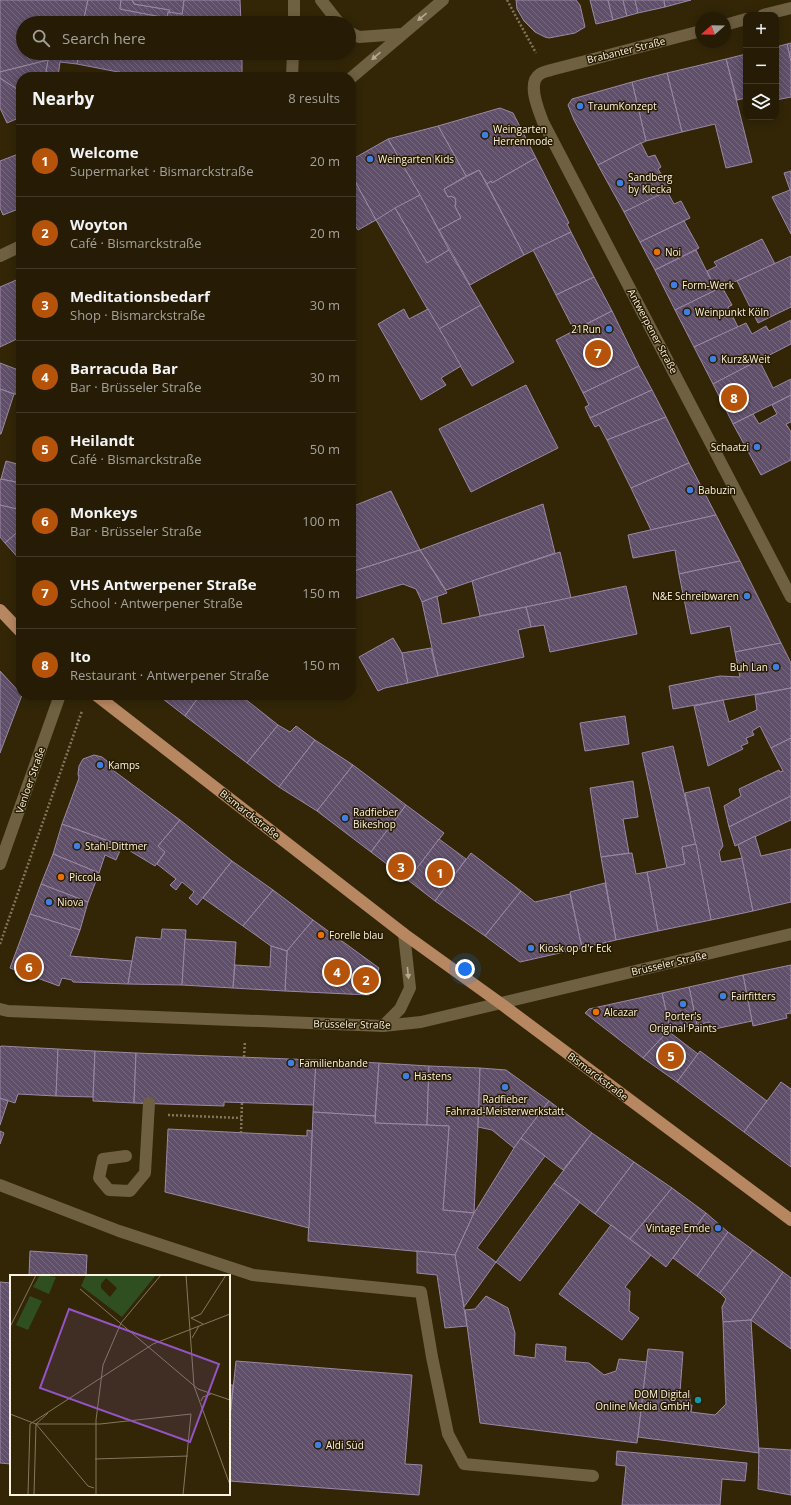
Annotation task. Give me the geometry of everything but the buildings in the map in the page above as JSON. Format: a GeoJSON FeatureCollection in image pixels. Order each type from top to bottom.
{"type":"FeatureCollection","features":[{"type":"Feature","properties":{"kind":"main road"},"geometry":{"type":"LineString","coordinates":[[0,610],[16,627]]}},
{"type":"Feature","properties":{"kind":"main road","name":"Bismarckstraße"},"geometry":{"type":"LineString","coordinates":[[102,700],[404,934],[500,1003],[791,1220]]}},
{"type":"Feature","properties":{"kind":"street"},"geometry":{"type":"LineString","coordinates":[[294,0],[294,16]]}},
{"type":"Feature","properties":{"kind":"street"},"geometry":{"type":"LineString","coordinates":[[321,0],[334,16]]}},
{"type":"Feature","properties":{"kind":"street"},"geometry":{"type":"LineString","coordinates":[[356,74],[443,0]]}},
{"type":"Feature","properties":{"kind":"street"},"geometry":{"type":"LineString","coordinates":[[775,12],[791,8]]}},
{"type":"Feature","properties":{"kind":"street"},"geometry":{"type":"LineString","coordinates":[[731,23],[743,20]]}},
{"type":"Feature","properties":{"kind":"street","name":"Brabanter Straße"},"geometry":{"type":"LineString","coordinates":[[551,70],[695,33]]}},
{"type":"Feature","properties":{"kind":"street"},"geometry":{"type":"LineString","coordinates":[[356,36],[359,37],[401,34]]}},
{"type":"Feature","properties":{"kind":"street"},"geometry":{"type":"LineString","coordinates":[[292,72],[293,60]]}},
{"type":"Feature","properties":{"kind":"street","name":"Antwerpener Straße"},"geometry":{"type":"LineString","coordinates":[[551,70],[538,75],[534,81],[533,87],[543,122],[791,597]]}},
{"type":"Feature","properties":{"kind":"street"},"geometry":{"type":"LineString","coordinates":[[0,256],[16,248]]}},
{"type":"Feature","properties":{"kind":"street","name":"Venloer Straße"},"geometry":{"type":"LineString","coordinates":[[0,864],[58,700]]}},
{"type":"Feature","properties":{"kind":"street"},"geometry":{"type":"LineString","coordinates":[[383,1026],[400,1009],[410,988],[404,934]]}},
{"type":"Feature","properties":{"kind":"street","name":"Brüsseler Straße"},"geometry":{"type":"LineString","coordinates":[[0,1009],[8,1011],[383,1026],[422,1022],[791,934]]}},
{"type":"Feature","properties":{"kind":"street"},"geometry":{"type":"LineString","coordinates":[[126,1156],[104,1159],[99,1178],[109,1190],[130,1191],[145,1174],[149,1108]]}},
{"type":"Feature","properties":{"kind":"street"},"geometry":{"type":"LineString","coordinates":[[0,1185],[119,1231],[253,1275],[421,1292],[432,1357],[448,1434],[464,1464],[593,1476]]}},
{"type":"Feature","properties":{"kind":"path"},"geometry":{"type":"LineString","coordinates":[[507,0],[535,51],[551,70]]}},
{"type":"Feature","properties":{"kind":"path"},"geometry":{"type":"LineString","coordinates":[[0,944],[83,710]]}},
{"type":"Feature","properties":{"kind":"path"},"geometry":{"type":"LineString","coordinates":[[241,1133],[242,1102]]}},
{"type":"Feature","properties":{"kind":"path"},"geometry":{"type":"LineString","coordinates":[[149,1108],[241,1118]]}},
{"type":"Feature","properties":{"kind":"place","name":"TraumKonzept"},"geometry":{"type":"Point","coordinates":[580,106]}},
{"type":"Feature","properties":{"kind":"place","name":"Weingarten Herrenmode"},"geometry":{"type":"Point","coordinates":[485,135]}},
{"type":"Feature","properties":{"kind":"place","name":"Weingarten Kids"},"geometry":{"type":"Point","coordinates":[370,159]}},
{"type":"Feature","properties":{"kind":"place","name":"Sandberg by Klecka"},"geometry":{"type":"Point","coordinates":[620,183]}},
{"type":"Feature","properties":{"kind":"place","name":"Noi"},"geometry":{"type":"Point","coordinates":[657,252]}},
{"type":"Feature","properties":{"kind":"place","name":"Form-Werk"},"geometry":{"type":"Point","coordinates":[674,285]}},
{"type":"Feature","properties":{"kind":"place","name":"Weinpunkt Köln"},"geometry":{"type":"Point","coordinates":[687,312]}},
{"type":"Feature","properties":{"kind":"place","name":"21Run"},"geometry":{"type":"Point","coordinates":[609,329]}},
{"type":"Feature","properties":{"kind":"place","name":"VHS Antwerpener Straße"},"geometry":{"type":"Point","coordinates":[598,353]}},
{"type":"Feature","properties":{"kind":"place","name":"Kurz&Weit"},"geometry":{"type":"Point","coordinates":[713,359]}},
{"type":"Feature","properties":{"kind":"place","name":"Ito"},"geometry":{"type":"Point","coordinates":[734,398]}},
{"type":"Feature","properties":{"kind":"place","name":"Schaatzi"},"geometry":{"type":"Point","coordinates":[757,447]}},
{"type":"Feature","properties":{"kind":"place","name":"Babuzin"},"geometry":{"type":"Point","coordinates":[690,490]}},
{"type":"Feature","properties":{"kind":"place","name":"N&E Schreibwaren"},"geometry":{"type":"Point","coordinates":[747,596]}},
{"type":"Feature","properties":{"kind":"place","name":"Buh Lan"},"geometry":{"type":"Point","coordinates":[776,667]}},
{"type":"Feature","properties":{"kind":"place","name":"Kamps"},"geometry":{"type":"Point","coordinates":[100,765]}},
{"type":"Feature","properties":{"kind":"place","name":"Radfieber Bikeshop"},"geometry":{"type":"Point","coordinates":[345,818]}},
{"type":"Feature","properties":{"kind":"place","name":"Stahl-Dittmer"},"geometry":{"type":"Point","coordinates":[77,846]}},
{"type":"Feature","properties":{"kind":"place","name":"Meditationsbedarf"},"geometry":{"type":"Point","coordinates":[401,867]}},
{"type":"Feature","properties":{"kind":"place","name":"Welcome"},"geometry":{"type":"Point","coordinates":[440,873]}},
{"type":"Feature","properties":{"kind":"place","name":"Piccola"},"geometry":{"type":"Point","coordinates":[61,877]}},
{"type":"Feature","properties":{"kind":"place","name":"Niova"},"geometry":{"type":"Point","coordinates":[49,902]}},
{"type":"Feature","properties":{"kind":"place","name":"Forelle blau"},"geometry":{"type":"Point","coordinates":[321,935]}},
{"type":"Feature","properties":{"kind":"place","name":"Kiosk op d'r Eck"},"geometry":{"type":"Point","coordinates":[531,948]}},
{"type":"Feature","properties":{"kind":"place","name":"Monkeys"},"geometry":{"type":"Point","coordinates":[29,967]}},
{"type":"Feature","properties":{"kind":"place","name":"Barracuda Bar"},"geometry":{"type":"Point","coordinates":[337,972]}},
{"type":"Feature","properties":{"kind":"place","name":"Woyton"},"geometry":{"type":"Point","coordinates":[366,980]}},
{"type":"Feature","properties":{"kind":"place","name":"Fairfitters"},"geometry":{"type":"Point","coordinates":[723,996]}},
{"type":"Feature","properties":{"kind":"place","name":"Porter's Original Paints"},"geometry":{"type":"Point","coordinates":[683,1004]}},
{"type":"Feature","properties":{"kind":"place","name":"Alcazar"},"geometry":{"type":"Point","coordinates":[596,1012]}},
{"type":"Feature","properties":{"kind":"place","name":"Heilandt"},"geometry":{"type":"Point","coordinates":[671,1056]}},
{"type":"Feature","properties":{"kind":"place","name":"Familienbande"},"geometry":{"type":"Point","coordinates":[291,1063]}},
{"type":"Feature","properties":{"kind":"place","name":"Hästens"},"geometry":{"type":"Point","coordinates":[406,1076]}},
{"type":"Feature","properties":{"kind":"place","name":"Radfieber Fahrrad-Meisterwerkstatt"},"geometry":{"type":"Point","coordinates":[505,1087]}},
{"type":"Feature","properties":{"kind":"place","name":"Vintage Emde"},"geometry":{"type":"Point","coordinates":[718,1228]}},
{"type":"Feature","properties":{"kind":"place","name":"DOM Digital Online Media GmbH"},"geometry":{"type":"Point","coordinates":[698,1400]}},
{"type":"Feature","properties":{"kind":"place","name":"Aldi Süd"},"geometry":{"type":"Point","coordinates":[318,1445]}}]}
